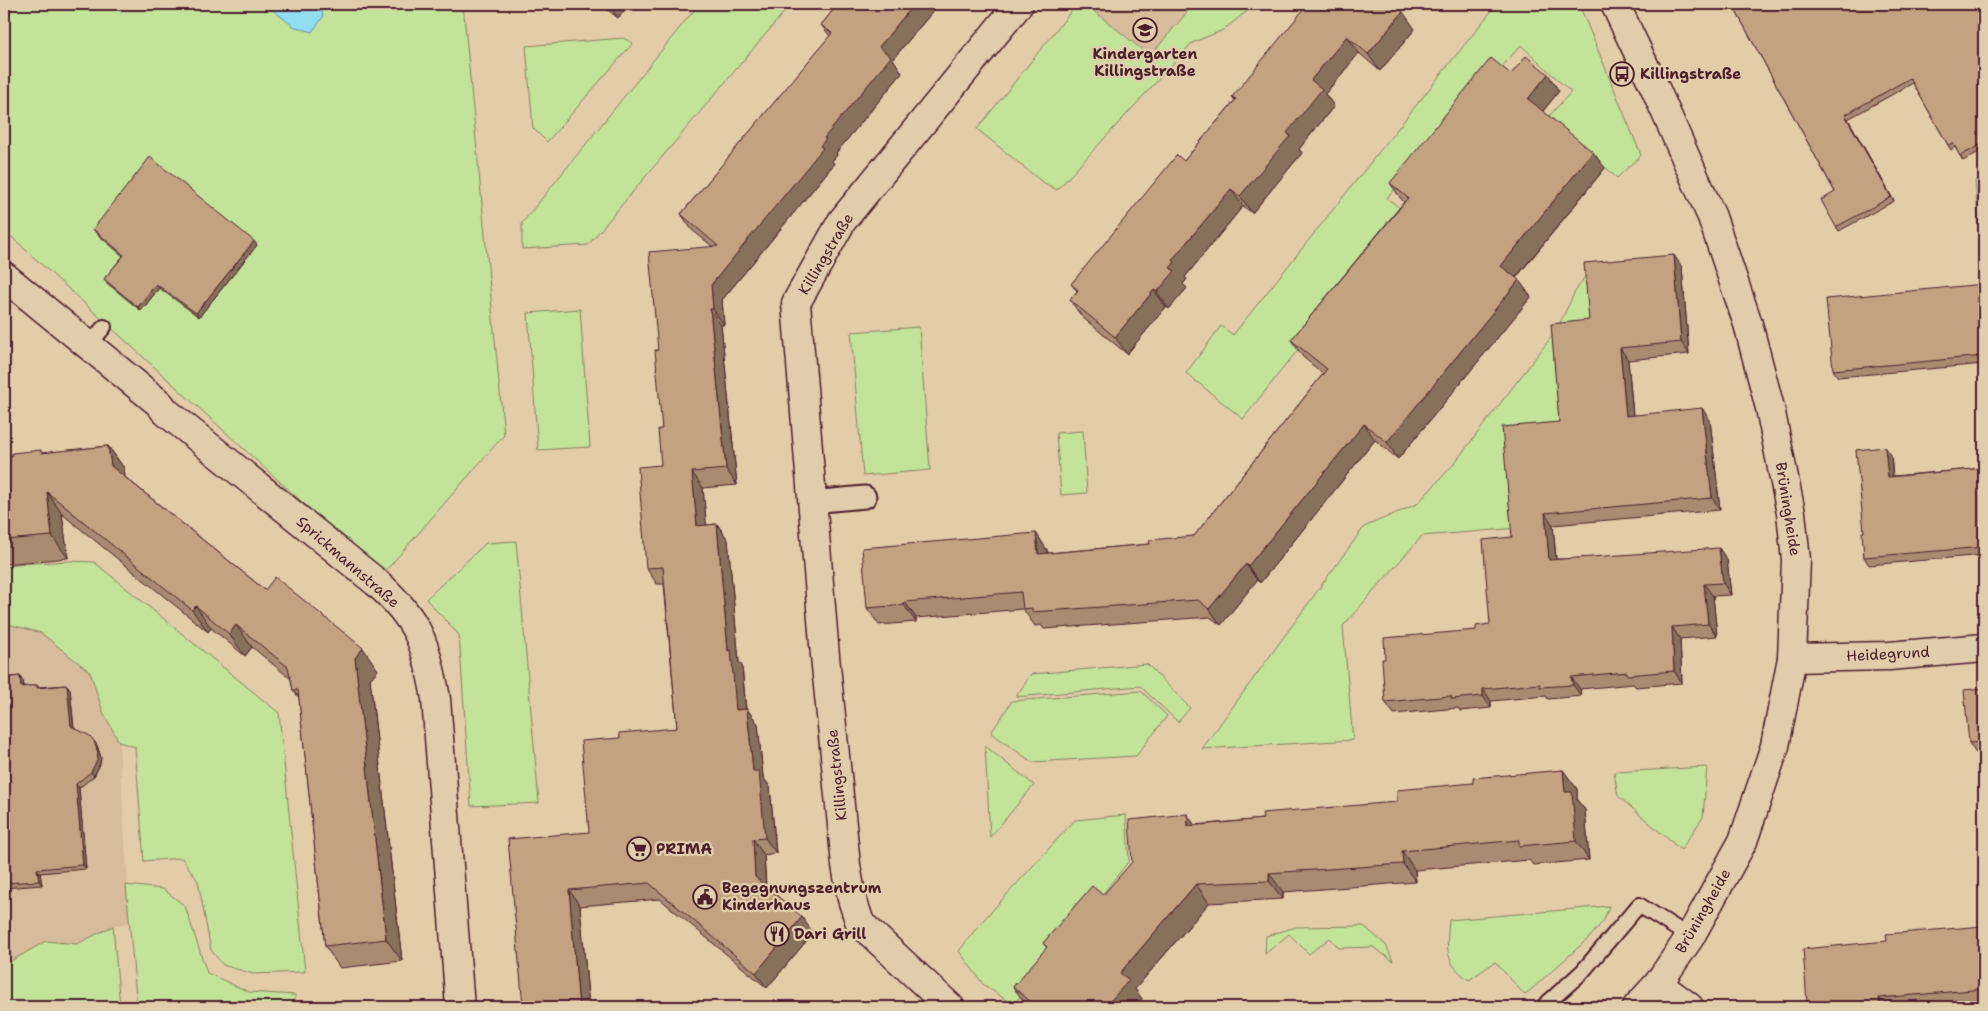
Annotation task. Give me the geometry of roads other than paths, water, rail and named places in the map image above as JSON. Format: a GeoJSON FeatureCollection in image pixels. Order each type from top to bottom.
{"type":"FeatureCollection","features":[{"type":"Feature","properties":{"kind":"street","name":"Killingstraße"},"geometry":{"type":"LineString","coordinates":[[950,1007],[860,923],[852,900],[846,865],[811,502],[796,303],[842,221],[1019,4]]}},
{"type":"Feature","properties":{"kind":"street","name":"Brüningheide"},"geometry":{"type":"LineString","coordinates":[[1615,4],[1655,88],[1712,217],[1748,324],[1770,408],[1791,513],[1796,560],[1792,658],[1775,746],[1743,841],[1690,937],[1658,984],[1636,1007]]}},
{"type":"Feature","properties":{"kind":"street","name":"Sprickmannstraße"},"geometry":{"type":"LineString","coordinates":[[4,276],[96,336],[165,411],[376,582],[408,614],[417,630],[429,663],[436,699],[460,1007]]}},
{"type":"Feature","properties":{"kind":"street"},"geometry":{"type":"LineString","coordinates":[[811,502],[865,497]]}},
{"type":"Feature","properties":{"kind":"street","name":"Heidegrund"},"geometry":{"type":"LineString","coordinates":[[1792,658],[1890,656],[1984,648]]}},
{"type":"Feature","properties":{"kind":"street"},"geometry":{"type":"LineString","coordinates":[[1658,984],[1689,1007]]}},
{"type":"Feature","properties":{"kind":"lane"},"geometry":{"type":"LineString","coordinates":[[1543,1007],[1582,972],[1639,905],[1690,937]]}},
{"type":"Feature","properties":{"kind":"water"},"geometry":{"type":"Polygon","coordinates":[[[265,4],[321,4],[323,17],[312,32],[293,26],[265,4]]]}},
{"type":"Feature","properties":{"kind":"place","name":"Kindergarten Killingstraße"},"geometry":{"type":"Point","coordinates":[1145,30]}},
{"type":"Feature","properties":{"kind":"place","name":"Killingstraße"},"geometry":{"type":"Point","coordinates":[1622,74]}},
{"type":"Feature","properties":{"kind":"place","name":"PRIMA"},"geometry":{"type":"Point","coordinates":[639,849]}},
{"type":"Feature","properties":{"kind":"place","name":"Begegnungszentrum Kinderhaus"},"geometry":{"type":"Point","coordinates":[705,897]}},
{"type":"Feature","properties":{"kind":"place","name":"Dari Grill"},"geometry":{"type":"Point","coordinates":[777,934]}}]}
